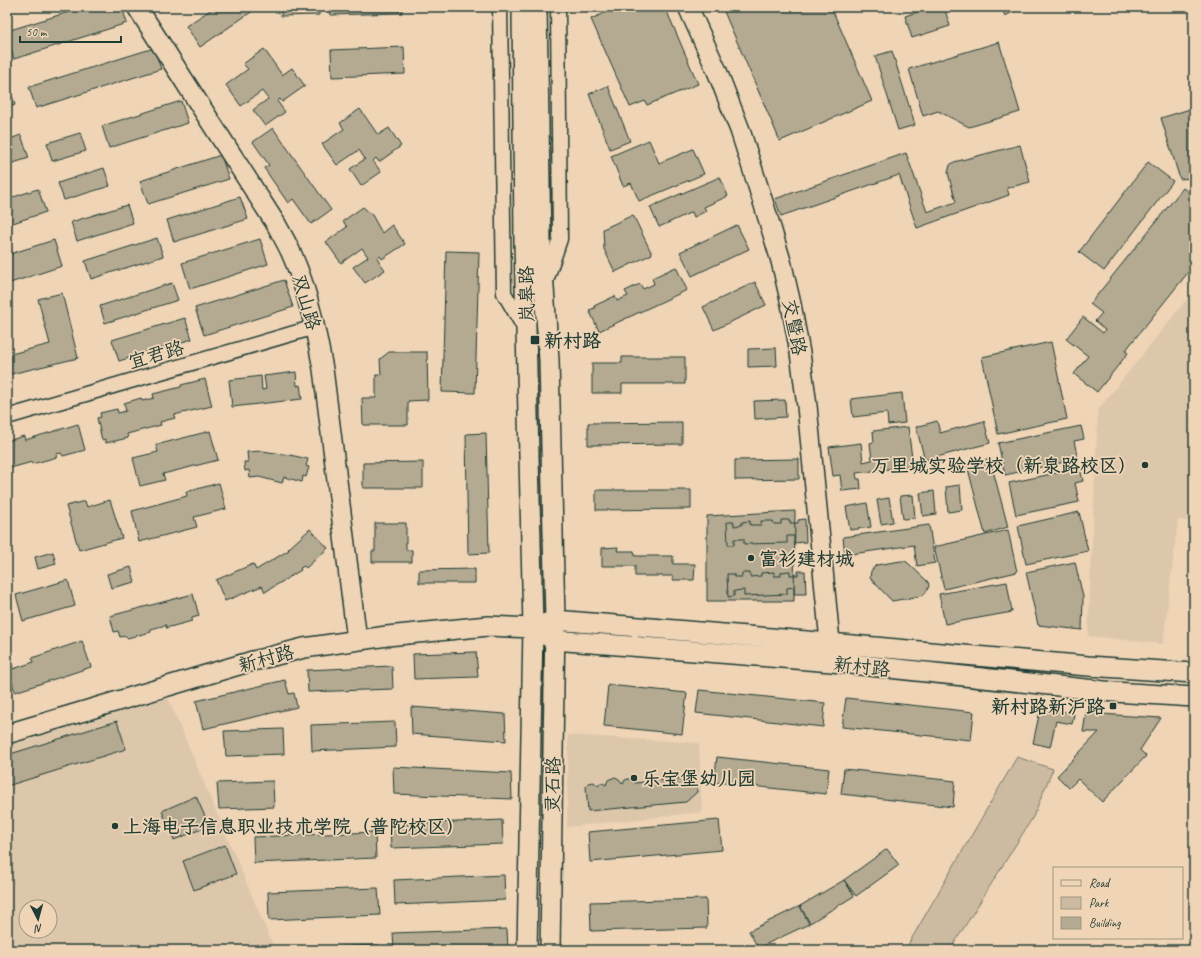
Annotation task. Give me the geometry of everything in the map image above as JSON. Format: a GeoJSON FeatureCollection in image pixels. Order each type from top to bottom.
{"type":"FeatureCollection","features":[{"type":"Feature","properties":{"kind":"main road","name":"双山路"},"geometry":{"type":"LineString","coordinates":[[137,7],[276,224],[293,257],[307,297],[316,327],[323,369],[357,640]]}},
{"type":"Feature","properties":{"kind":"main road","name":"岚皋路"},"geometry":{"type":"LineString","coordinates":[[522,7],[526,330],[533,628]]}},
{"type":"Feature","properties":{"kind":"main road","name":"岚皋路"},"geometry":{"type":"LineString","coordinates":[[537,7],[541,244],[549,360],[555,620]]}},
{"type":"Feature","properties":{"kind":"main road","name":"交暨路"},"geometry":{"type":"LineString","coordinates":[[688,7],[718,71],[740,130],[764,205],[791,304],[800,353],[807,406],[832,662]]}},
{"type":"Feature","properties":{"kind":"main road","name":"新村路"},"geometry":{"type":"LineString","coordinates":[[7,734],[276,655],[311,647],[357,640],[488,626],[533,628],[555,620],[1080,665],[1194,673]]}},
{"type":"Feature","properties":{"kind":"main road","name":"灵石路"},"geometry":{"type":"LineString","coordinates":[[550,950],[555,620]]}},
{"type":"Feature","properties":{"kind":"main road","name":"新村路"},"geometry":{"type":"LineString","coordinates":[[533,628],[554,640],[832,662],[1114,692],[1194,697]]}},
{"type":"Feature","properties":{"kind":"main road","name":"灵石路"},"geometry":{"type":"LineString","coordinates":[[527,950],[533,628]]}},
{"type":"Feature","properties":{"kind":"street"},"geometry":{"type":"LineString","coordinates":[[500,7],[504,293],[526,330]]}},
{"type":"Feature","properties":{"kind":"street"},"geometry":{"type":"LineString","coordinates":[[544,287],[560,239],[558,7]]}},
{"type":"Feature","properties":{"kind":"street","name":"宜君路"},"geometry":{"type":"LineString","coordinates":[[7,417],[316,327]]}},
{"type":"Feature","properties":{"kind":"shaded area","name":"万里城实验学校（新泉路校区）"},"geometry":{"type":"Polygon","coordinates":[[[1194,290],[1194,522],[1178,520],[1163,644],[1088,636],[1098,410],[1194,290]]]}},
{"type":"Feature","properties":{"kind":"shaded area","name":"上海电子信息职业技术学院（普陀校区）"},"geometry":{"type":"Polygon","coordinates":[[[168,698],[275,950],[7,950],[7,746],[168,698]]]}},
{"type":"Feature","properties":{"kind":"shaded area","name":"乐宝堡幼儿园"},"geometry":{"type":"Polygon","coordinates":[[[568,735],[699,743],[702,812],[567,827],[568,735]]]}},
{"type":"Feature","properties":{"kind":"green space"},"geometry":{"type":"Polygon","coordinates":[[[1017,757],[1053,769],[1033,817],[950,950],[905,950],[1017,757]]]}},
{"type":"Feature","properties":{"kind":"building"},"geometry":{"type":"Polygon","coordinates":[[[85,7],[122,7],[127,23],[14,59],[7,38],[7,31],[85,7]]]}},
{"type":"Feature","properties":{"kind":"building"},"geometry":{"type":"Polygon","coordinates":[[[215,7],[257,8],[200,47],[186,26],[215,7]]]}},
{"type":"Feature","properties":{"kind":"building"},"geometry":{"type":"Polygon","coordinates":[[[281,7],[319,7],[319,15],[281,16],[281,7]]]}},
{"type":"Feature","properties":{"kind":"building"},"geometry":{"type":"Polygon","coordinates":[[[329,7],[402,7],[402,13],[330,15],[329,7]]]}},
{"type":"Feature","properties":{"kind":"building"},"geometry":{"type":"Polygon","coordinates":[[[609,7],[665,7],[698,84],[647,105],[645,101],[630,107],[591,19],[607,12],[606,9],[609,7]]]}},
{"type":"Feature","properties":{"kind":"building"},"geometry":{"type":"Polygon","coordinates":[[[722,7],[831,7],[872,101],[780,141],[722,7]]]}},
{"type":"Feature","properties":{"kind":"building"},"geometry":{"type":"Polygon","coordinates":[[[933,7],[944,7],[950,26],[912,38],[905,16],[933,7]]]}},
{"type":"Feature","properties":{"kind":"building"},"geometry":{"type":"Polygon","coordinates":[[[1001,7],[1023,7],[1005,16],[1001,7]]]}},
{"type":"Feature","properties":{"kind":"building"},"geometry":{"type":"Polygon","coordinates":[[[999,42],[1020,112],[969,127],[938,111],[923,116],[909,69],[999,42]]]}},
{"type":"Feature","properties":{"kind":"building"},"geometry":{"type":"Polygon","coordinates":[[[404,47],[405,74],[332,77],[331,50],[404,47]]]}},
{"type":"Feature","properties":{"kind":"building"},"geometry":{"type":"Polygon","coordinates":[[[154,48],[161,69],[36,108],[29,87],[154,48]]]}},
{"type":"Feature","properties":{"kind":"building"},"geometry":{"type":"Polygon","coordinates":[[[264,49],[282,75],[292,68],[305,86],[282,102],[280,99],[277,101],[285,112],[265,126],[253,110],[268,99],[262,91],[241,106],[226,85],[248,69],[243,64],[264,49]]]}},
{"type":"Feature","properties":{"kind":"building"},"geometry":{"type":"Polygon","coordinates":[[[892,51],[915,125],[898,130],[875,56],[892,51]]]}},
{"type":"Feature","properties":{"kind":"building"},"geometry":{"type":"Polygon","coordinates":[[[7,86],[9,86],[15,105],[7,108],[7,86]]]}},
{"type":"Feature","properties":{"kind":"building"},"geometry":{"type":"Polygon","coordinates":[[[608,86],[630,141],[610,149],[589,94],[608,86]]]}},
{"type":"Feature","properties":{"kind":"building"},"geometry":{"type":"Polygon","coordinates":[[[181,101],[188,123],[109,148],[102,126],[181,101]]]}},
{"type":"Feature","properties":{"kind":"building"},"geometry":{"type":"Polygon","coordinates":[[[360,109],[378,135],[389,128],[401,146],[379,162],[376,158],[373,161],[381,172],[361,186],[350,169],[365,159],[359,150],[337,165],[322,144],[344,129],[340,123],[360,109]]]}},
{"type":"Feature","properties":{"kind":"building"},"geometry":{"type":"Polygon","coordinates":[[[1190,109],[1194,125],[1194,178],[1180,179],[1161,118],[1190,109]]]}},
{"type":"Feature","properties":{"kind":"building"},"geometry":{"type":"Polygon","coordinates":[[[273,128],[331,210],[311,224],[293,199],[288,203],[264,168],[269,165],[253,142],[273,128]]]}},
{"type":"Feature","properties":{"kind":"building"},"geometry":{"type":"Polygon","coordinates":[[[80,133],[86,151],[52,161],[47,143],[80,133]]]}},
{"type":"Feature","properties":{"kind":"building"},"geometry":{"type":"Polygon","coordinates":[[[21,135],[29,158],[7,165],[7,140],[21,135]]]}},
{"type":"Feature","properties":{"kind":"building"},"geometry":{"type":"Polygon","coordinates":[[[649,140],[659,163],[693,149],[704,174],[639,201],[631,183],[623,186],[611,156],[649,140]]]}},
{"type":"Feature","properties":{"kind":"building"},"geometry":{"type":"Polygon","coordinates":[[[1020,145],[1030,182],[1007,188],[1009,195],[917,228],[899,175],[781,216],[775,199],[906,153],[927,212],[956,202],[948,173],[950,165],[954,162],[1020,145]]]}},
{"type":"Feature","properties":{"kind":"building"},"geometry":{"type":"Polygon","coordinates":[[[221,155],[229,179],[148,204],[140,181],[221,155]]]}},
{"type":"Feature","properties":{"kind":"building"},"geometry":{"type":"Polygon","coordinates":[[[1148,162],[1173,181],[1104,271],[1079,252],[1148,162]]]}},
{"type":"Feature","properties":{"kind":"building"},"geometry":{"type":"Polygon","coordinates":[[[104,168],[110,186],[64,200],[58,183],[104,168]]]}},
{"type":"Feature","properties":{"kind":"building"},"geometry":{"type":"Polygon","coordinates":[[[720,177],[728,196],[704,207],[706,211],[694,217],[692,212],[659,227],[650,207],[720,177]]]}},
{"type":"Feature","properties":{"kind":"building"},"geometry":{"type":"Polygon","coordinates":[[[1183,188],[1194,196],[1194,265],[1125,351],[1128,353],[1097,392],[1074,374],[1088,356],[1066,339],[1083,317],[1103,333],[1105,330],[1095,321],[1102,313],[1090,304],[1183,188]]]}},
{"type":"Feature","properties":{"kind":"building"},"geometry":{"type":"Polygon","coordinates":[[[38,189],[46,212],[7,225],[7,199],[38,189]]]}},
{"type":"Feature","properties":{"kind":"building"},"geometry":{"type":"Polygon","coordinates":[[[240,197],[248,219],[174,242],[167,220],[240,197]]]}},
{"type":"Feature","properties":{"kind":"building"},"geometry":{"type":"Polygon","coordinates":[[[127,205],[133,223],[77,241],[71,222],[127,205]]]}},
{"type":"Feature","properties":{"kind":"building"},"geometry":{"type":"Polygon","coordinates":[[[363,207],[372,215],[382,233],[392,225],[405,244],[382,259],[380,256],[377,258],[385,270],[365,283],[353,267],[368,257],[362,248],[341,263],[326,242],[347,227],[343,221],[363,207]]]}},
{"type":"Feature","properties":{"kind":"building"},"geometry":{"type":"Polygon","coordinates":[[[633,215],[652,254],[615,272],[604,249],[603,229],[633,215]]]}},
{"type":"Feature","properties":{"kind":"building"},"geometry":{"type":"Polygon","coordinates":[[[737,225],[749,249],[692,276],[680,252],[737,225]]]}},
{"type":"Feature","properties":{"kind":"building"},"geometry":{"type":"Polygon","coordinates":[[[157,238],[163,256],[91,279],[85,261],[157,238]]]}},
{"type":"Feature","properties":{"kind":"building"},"geometry":{"type":"Polygon","coordinates":[[[260,239],[268,264],[190,289],[182,263],[260,239]]]}},
{"type":"Feature","properties":{"kind":"building"},"geometry":{"type":"Polygon","coordinates":[[[54,240],[62,266],[7,284],[7,255],[54,240]]]}},
{"type":"Feature","properties":{"kind":"building"},"geometry":{"type":"Polygon","coordinates":[[[446,251],[479,252],[475,393],[442,392],[446,251]]]}},
{"type":"Feature","properties":{"kind":"building"},"geometry":{"type":"Polygon","coordinates":[[[676,267],[687,290],[599,331],[589,310],[615,296],[617,301],[628,296],[625,291],[640,284],[643,289],[654,284],[652,278],[676,267]]]}},
{"type":"Feature","properties":{"kind":"building"},"geometry":{"type":"Polygon","coordinates":[[[284,280],[293,307],[204,335],[195,308],[284,280]]]}},
{"type":"Feature","properties":{"kind":"building"},"geometry":{"type":"Polygon","coordinates":[[[755,282],[766,305],[714,330],[703,307],[755,282]]]}},
{"type":"Feature","properties":{"kind":"building"},"geometry":{"type":"Polygon","coordinates":[[[172,283],[178,300],[105,323],[100,306],[172,283]]]}},
{"type":"Feature","properties":{"kind":"building"},"geometry":{"type":"Polygon","coordinates":[[[62,293],[78,358],[7,375],[7,355],[50,344],[38,299],[62,293]]]}},
{"type":"Feature","properties":{"kind":"building"},"geometry":{"type":"Polygon","coordinates":[[[185,318],[192,339],[119,361],[112,340],[185,318]]]}},
{"type":"Feature","properties":{"kind":"building"},"geometry":{"type":"Polygon","coordinates":[[[1051,342],[1067,419],[998,434],[982,357],[1051,342]]]}},
{"type":"Feature","properties":{"kind":"building"},"geometry":{"type":"Polygon","coordinates":[[[776,348],[777,366],[748,367],[748,349],[776,348]]]}},
{"type":"Feature","properties":{"kind":"building"},"geometry":{"type":"Polygon","coordinates":[[[389,352],[427,352],[428,400],[408,401],[408,425],[363,425],[362,398],[376,398],[376,375],[381,375],[380,359],[389,352]]]}},
{"type":"Feature","properties":{"kind":"building"},"geometry":{"type":"Polygon","coordinates":[[[622,357],[685,357],[685,384],[622,384],[622,393],[592,393],[592,363],[622,363],[622,357]]]}},
{"type":"Feature","properties":{"kind":"building"},"geometry":{"type":"Polygon","coordinates":[[[296,372],[297,386],[300,385],[302,399],[232,407],[229,380],[261,376],[262,390],[266,389],[264,376],[296,372]]]}},
{"type":"Feature","properties":{"kind":"building"},"geometry":{"type":"Polygon","coordinates":[[[205,379],[212,406],[174,415],[175,418],[160,422],[161,425],[127,434],[128,438],[106,443],[105,439],[102,440],[97,418],[101,417],[100,413],[117,409],[118,413],[126,411],[124,403],[141,398],[142,401],[154,398],[153,394],[205,379]]]}},
{"type":"Feature","properties":{"kind":"building"},"geometry":{"type":"Polygon","coordinates":[[[902,393],[905,423],[888,425],[887,413],[853,417],[851,399],[902,393]]]}},
{"type":"Feature","properties":{"kind":"building"},"geometry":{"type":"Polygon","coordinates":[[[785,400],[786,417],[755,419],[754,401],[785,400]]]}},
{"type":"Feature","properties":{"kind":"building"},"geometry":{"type":"Polygon","coordinates":[[[937,421],[940,433],[984,421],[990,443],[925,460],[916,427],[937,421]]]}},
{"type":"Feature","properties":{"kind":"building"},"geometry":{"type":"Polygon","coordinates":[[[682,422],[682,444],[588,445],[588,423],[682,422]]]}},
{"type":"Feature","properties":{"kind":"building"},"geometry":{"type":"Polygon","coordinates":[[[78,424],[85,450],[63,456],[61,453],[56,454],[57,457],[7,469],[7,441],[24,436],[25,440],[78,424]]]}},
{"type":"Feature","properties":{"kind":"building"},"geometry":{"type":"Polygon","coordinates":[[[1081,426],[1084,439],[1074,441],[1078,459],[1005,475],[998,443],[1081,426]]]}},
{"type":"Feature","properties":{"kind":"building"},"geometry":{"type":"Polygon","coordinates":[[[908,427],[913,466],[856,473],[857,479],[860,479],[861,489],[842,491],[840,475],[833,476],[829,447],[861,443],[863,462],[872,460],[870,443],[874,442],[873,431],[908,427]]]}},
{"type":"Feature","properties":{"kind":"building"},"geometry":{"type":"Polygon","coordinates":[[[210,431],[218,460],[163,474],[165,480],[140,486],[133,458],[158,452],[156,445],[210,431]]]}},
{"type":"Feature","properties":{"kind":"building"},"geometry":{"type":"Polygon","coordinates":[[[486,433],[489,553],[468,554],[466,434],[486,433]]]}},
{"type":"Feature","properties":{"kind":"building"},"geometry":{"type":"Polygon","coordinates":[[[262,451],[308,459],[306,466],[309,467],[306,477],[303,476],[302,482],[284,477],[282,483],[259,477],[250,478],[249,470],[245,471],[244,462],[248,462],[247,452],[262,451]]]}},
{"type":"Feature","properties":{"kind":"building"},"geometry":{"type":"Polygon","coordinates":[[[799,459],[799,479],[735,480],[735,460],[799,459]]]}},
{"type":"Feature","properties":{"kind":"building"},"geometry":{"type":"Polygon","coordinates":[[[990,459],[1008,527],[985,534],[967,465],[990,459]]]}},
{"type":"Feature","properties":{"kind":"building"},"geometry":{"type":"Polygon","coordinates":[[[423,462],[423,488],[363,488],[363,463],[423,462]]]}},
{"type":"Feature","properties":{"kind":"building"},"geometry":{"type":"Polygon","coordinates":[[[1080,468],[1083,481],[1075,483],[1079,502],[1016,515],[1009,483],[1080,468]]]}},
{"type":"Feature","properties":{"kind":"building"},"geometry":{"type":"Polygon","coordinates":[[[219,483],[226,509],[194,517],[197,527],[139,542],[132,511],[187,496],[186,492],[219,483]]]}},
{"type":"Feature","properties":{"kind":"building"},"geometry":{"type":"Polygon","coordinates":[[[960,485],[962,510],[948,512],[946,487],[960,485]]]}},
{"type":"Feature","properties":{"kind":"building"},"geometry":{"type":"Polygon","coordinates":[[[596,490],[691,490],[691,509],[596,510],[596,490]]]}},
{"type":"Feature","properties":{"kind":"building"},"geometry":{"type":"Polygon","coordinates":[[[934,491],[936,514],[923,516],[920,493],[934,491]]]}},
{"type":"Feature","properties":{"kind":"building"},"geometry":{"type":"Polygon","coordinates":[[[913,495],[915,518],[903,519],[900,496],[913,495]]]}},
{"type":"Feature","properties":{"kind":"building"},"geometry":{"type":"Polygon","coordinates":[[[889,498],[893,522],[881,524],[877,500],[889,498]]]}},
{"type":"Feature","properties":{"kind":"building"},"geometry":{"type":"Polygon","coordinates":[[[110,500],[122,538],[79,550],[66,506],[85,501],[87,507],[110,500]]]}},
{"type":"Feature","properties":{"kind":"building"},"geometry":{"type":"Polygon","coordinates":[[[867,503],[871,527],[850,530],[846,507],[867,503]]]}},
{"type":"Feature","properties":{"kind":"building","name":"富衫建材城"},"geometry":{"type":"Polygon","coordinates":[[[795,511],[794,601],[707,601],[707,516],[795,511]]]}},
{"type":"Feature","properties":{"kind":"building"},"geometry":{"type":"Polygon","coordinates":[[[1079,512],[1088,551],[1026,564],[1018,526],[1079,512]]]}},
{"type":"Feature","properties":{"kind":"building"},"geometry":{"type":"Polygon","coordinates":[[[805,519],[806,542],[794,543],[794,536],[787,536],[787,543],[744,544],[744,539],[734,539],[734,545],[728,545],[727,522],[734,522],[734,526],[742,525],[742,522],[750,521],[750,525],[761,525],[761,521],[773,521],[774,524],[781,524],[781,520],[790,520],[790,523],[798,523],[798,520],[805,519]]]}},
{"type":"Feature","properties":{"kind":"building"},"geometry":{"type":"Polygon","coordinates":[[[375,523],[406,523],[406,550],[412,550],[412,562],[372,562],[372,551],[375,551],[375,523]]]}},
{"type":"Feature","properties":{"kind":"building"},"geometry":{"type":"Polygon","coordinates":[[[929,525],[935,563],[917,566],[914,545],[845,555],[843,537],[929,525]]]}},
{"type":"Feature","properties":{"kind":"building"},"geometry":{"type":"Polygon","coordinates":[[[310,529],[328,548],[306,568],[304,566],[300,568],[301,570],[265,592],[262,586],[225,601],[216,580],[253,564],[256,570],[289,550],[288,549],[310,529]]]}},
{"type":"Feature","properties":{"kind":"building"},"geometry":{"type":"Polygon","coordinates":[[[1008,530],[1017,572],[944,589],[934,547],[1008,530]]]}},
{"type":"Feature","properties":{"kind":"building"},"geometry":{"type":"Polygon","coordinates":[[[618,547],[617,551],[634,551],[635,556],[673,556],[673,564],[695,564],[694,580],[673,580],[673,576],[635,576],[635,566],[602,566],[602,548],[618,547]]]}},
{"type":"Feature","properties":{"kind":"building"},"geometry":{"type":"Polygon","coordinates":[[[53,552],[56,564],[38,569],[35,557],[53,552]]]}},
{"type":"Feature","properties":{"kind":"building"},"geometry":{"type":"Polygon","coordinates":[[[901,561],[908,563],[928,582],[929,586],[925,594],[921,596],[892,601],[870,578],[871,571],[876,565],[901,561]]]}},
{"type":"Feature","properties":{"kind":"building"},"geometry":{"type":"Polygon","coordinates":[[[1075,562],[1083,597],[1082,630],[1038,625],[1026,572],[1075,562]]]}},
{"type":"Feature","properties":{"kind":"building"},"geometry":{"type":"Polygon","coordinates":[[[131,567],[135,582],[111,588],[107,574],[131,567]]]}},
{"type":"Feature","properties":{"kind":"building"},"geometry":{"type":"Polygon","coordinates":[[[475,569],[475,583],[419,583],[419,570],[475,569]]]}},
{"type":"Feature","properties":{"kind":"building"},"geometry":{"type":"Polygon","coordinates":[[[790,571],[790,575],[798,575],[798,571],[805,571],[806,594],[794,594],[794,587],[787,588],[787,594],[744,596],[744,590],[734,591],[734,596],[728,597],[727,574],[734,574],[734,577],[742,577],[742,573],[750,573],[750,577],[761,576],[761,573],[774,572],[774,576],[781,576],[781,572],[790,571]]]}},
{"type":"Feature","properties":{"kind":"building"},"geometry":{"type":"Polygon","coordinates":[[[68,580],[75,606],[23,621],[16,595],[68,580]]]}},
{"type":"Feature","properties":{"kind":"building"},"geometry":{"type":"Polygon","coordinates":[[[1007,582],[1012,612],[945,624],[939,594],[1007,582]]]}},
{"type":"Feature","properties":{"kind":"building"},"geometry":{"type":"Polygon","coordinates":[[[193,594],[199,616],[192,618],[192,621],[166,628],[166,625],[151,629],[151,632],[127,638],[126,636],[120,637],[118,631],[114,632],[110,616],[193,594]]]}},
{"type":"Feature","properties":{"kind":"building"},"geometry":{"type":"Polygon","coordinates":[[[82,641],[91,667],[15,692],[7,667],[12,665],[13,669],[34,662],[32,658],[82,641]]]}},
{"type":"Feature","properties":{"kind":"building"},"geometry":{"type":"Polygon","coordinates":[[[476,652],[478,677],[414,679],[413,654],[476,652]]]}},
{"type":"Feature","properties":{"kind":"building"},"geometry":{"type":"Polygon","coordinates":[[[392,666],[393,689],[308,692],[307,670],[392,666]]]}},
{"type":"Feature","properties":{"kind":"building"},"geometry":{"type":"Polygon","coordinates":[[[285,680],[289,694],[294,693],[297,707],[203,729],[196,701],[285,680]]]}},
{"type":"Feature","properties":{"kind":"building"},"geometry":{"type":"Polygon","coordinates":[[[608,685],[687,693],[682,734],[604,726],[608,685]]]}},
{"type":"Feature","properties":{"kind":"building"},"geometry":{"type":"Polygon","coordinates":[[[699,690],[825,703],[823,727],[696,713],[699,690]]]}},
{"type":"Feature","properties":{"kind":"building"},"geometry":{"type":"Polygon","coordinates":[[[846,698],[974,712],[971,740],[842,727],[846,698]]]}},
{"type":"Feature","properties":{"kind":"building"},"geometry":{"type":"Polygon","coordinates":[[[1041,706],[1074,714],[1072,724],[1056,721],[1050,747],[1033,743],[1041,706]]]}},
{"type":"Feature","properties":{"kind":"building"},"geometry":{"type":"Polygon","coordinates":[[[411,707],[505,714],[506,741],[412,734],[411,707]]]}},
{"type":"Feature","properties":{"kind":"building"},"geometry":{"type":"Polygon","coordinates":[[[1086,713],[1161,718],[1140,750],[1146,756],[1102,802],[1078,779],[1069,788],[1057,776],[1099,732],[1083,732],[1086,713]]]}},
{"type":"Feature","properties":{"kind":"building"},"geometry":{"type":"Polygon","coordinates":[[[117,721],[126,749],[7,786],[7,755],[117,721]]]}},
{"type":"Feature","properties":{"kind":"building"},"geometry":{"type":"Polygon","coordinates":[[[395,722],[396,747],[312,751],[311,725],[395,722]]]}},
{"type":"Feature","properties":{"kind":"building"},"geometry":{"type":"Polygon","coordinates":[[[283,729],[284,754],[226,756],[224,731],[283,729]]]}},
{"type":"Feature","properties":{"kind":"building"},"geometry":{"type":"Polygon","coordinates":[[[717,757],[829,769],[826,794],[714,782],[717,757]]]}},
{"type":"Feature","properties":{"kind":"building"},"geometry":{"type":"Polygon","coordinates":[[[393,767],[511,773],[512,799],[394,794],[393,767]]]}},
{"type":"Feature","properties":{"kind":"building"},"geometry":{"type":"Polygon","coordinates":[[[844,769],[955,781],[953,807],[841,794],[844,769]]]}},
{"type":"Feature","properties":{"kind":"building"},"geometry":{"type":"Polygon","coordinates":[[[615,777],[623,784],[625,780],[628,779],[631,779],[635,783],[684,778],[696,781],[697,792],[686,802],[588,811],[586,787],[588,783],[594,782],[598,786],[600,783],[606,785],[608,780],[615,777]]]}},
{"type":"Feature","properties":{"kind":"building"},"geometry":{"type":"Polygon","coordinates":[[[273,781],[274,807],[219,809],[217,783],[273,781]]]}},
{"type":"Feature","properties":{"kind":"building"},"geometry":{"type":"Polygon","coordinates":[[[196,796],[209,826],[174,840],[162,811],[196,796]]]}},
{"type":"Feature","properties":{"kind":"building"},"geometry":{"type":"Polygon","coordinates":[[[502,820],[503,844],[391,848],[390,825],[502,820]]]}},
{"type":"Feature","properties":{"kind":"building"},"geometry":{"type":"Polygon","coordinates":[[[719,820],[722,850],[590,862],[588,832],[719,820]]]}},
{"type":"Feature","properties":{"kind":"building"},"geometry":{"type":"Polygon","coordinates":[[[375,832],[376,858],[254,863],[253,837],[375,832]]]}},
{"type":"Feature","properties":{"kind":"building"},"geometry":{"type":"Polygon","coordinates":[[[225,845],[236,874],[194,890],[183,861],[225,845]]]}},
{"type":"Feature","properties":{"kind":"building"},"geometry":{"type":"Polygon","coordinates":[[[887,849],[899,865],[856,896],[844,880],[887,849]]]}},
{"type":"Feature","properties":{"kind":"building"},"geometry":{"type":"Polygon","coordinates":[[[504,875],[505,900],[395,905],[394,880],[504,875]]]}},
{"type":"Feature","properties":{"kind":"building"},"geometry":{"type":"Polygon","coordinates":[[[844,880],[854,896],[810,923],[800,906],[844,880]]]}},
{"type":"Feature","properties":{"kind":"building"},"geometry":{"type":"Polygon","coordinates":[[[378,888],[380,915],[269,920],[268,892],[378,888]]]}},
{"type":"Feature","properties":{"kind":"building"},"geometry":{"type":"Polygon","coordinates":[[[706,899],[707,928],[591,931],[590,902],[706,899]]]}},
{"type":"Feature","properties":{"kind":"building"},"geometry":{"type":"Polygon","coordinates":[[[800,906],[809,924],[758,948],[749,931],[800,906]]]}},
{"type":"Feature","properties":{"kind":"building"},"geometry":{"type":"Polygon","coordinates":[[[507,929],[508,950],[394,950],[393,933],[507,929]]]}},
{"type":"Feature","properties":{"kind":"building"},"geometry":{"type":"Polygon","coordinates":[[[379,945],[380,950],[295,950],[295,948],[379,945]]]}},
{"type":"Feature","properties":{"kind":"place","name":"新村路"},"geometry":{"type":"Point","coordinates":[535,340]}},
{"type":"Feature","properties":{"kind":"place","name":"万里城实验学校（新泉路校区）"},"geometry":{"type":"Point","coordinates":[1145,465]}},
{"type":"Feature","properties":{"kind":"place","name":"富衫建材城"},"geometry":{"type":"Point","coordinates":[751,558]}},
{"type":"Feature","properties":{"kind":"place","name":"新村路新沪路"},"geometry":{"type":"Point","coordinates":[1113,706]}},
{"type":"Feature","properties":{"kind":"place","name":"乐宝堡幼儿园"},"geometry":{"type":"Point","coordinates":[634,778]}},
{"type":"Feature","properties":{"kind":"place","name":"上海电子信息职业技术学院（普陀校区）"},"geometry":{"type":"Point","coordinates":[115,826]}}]}
